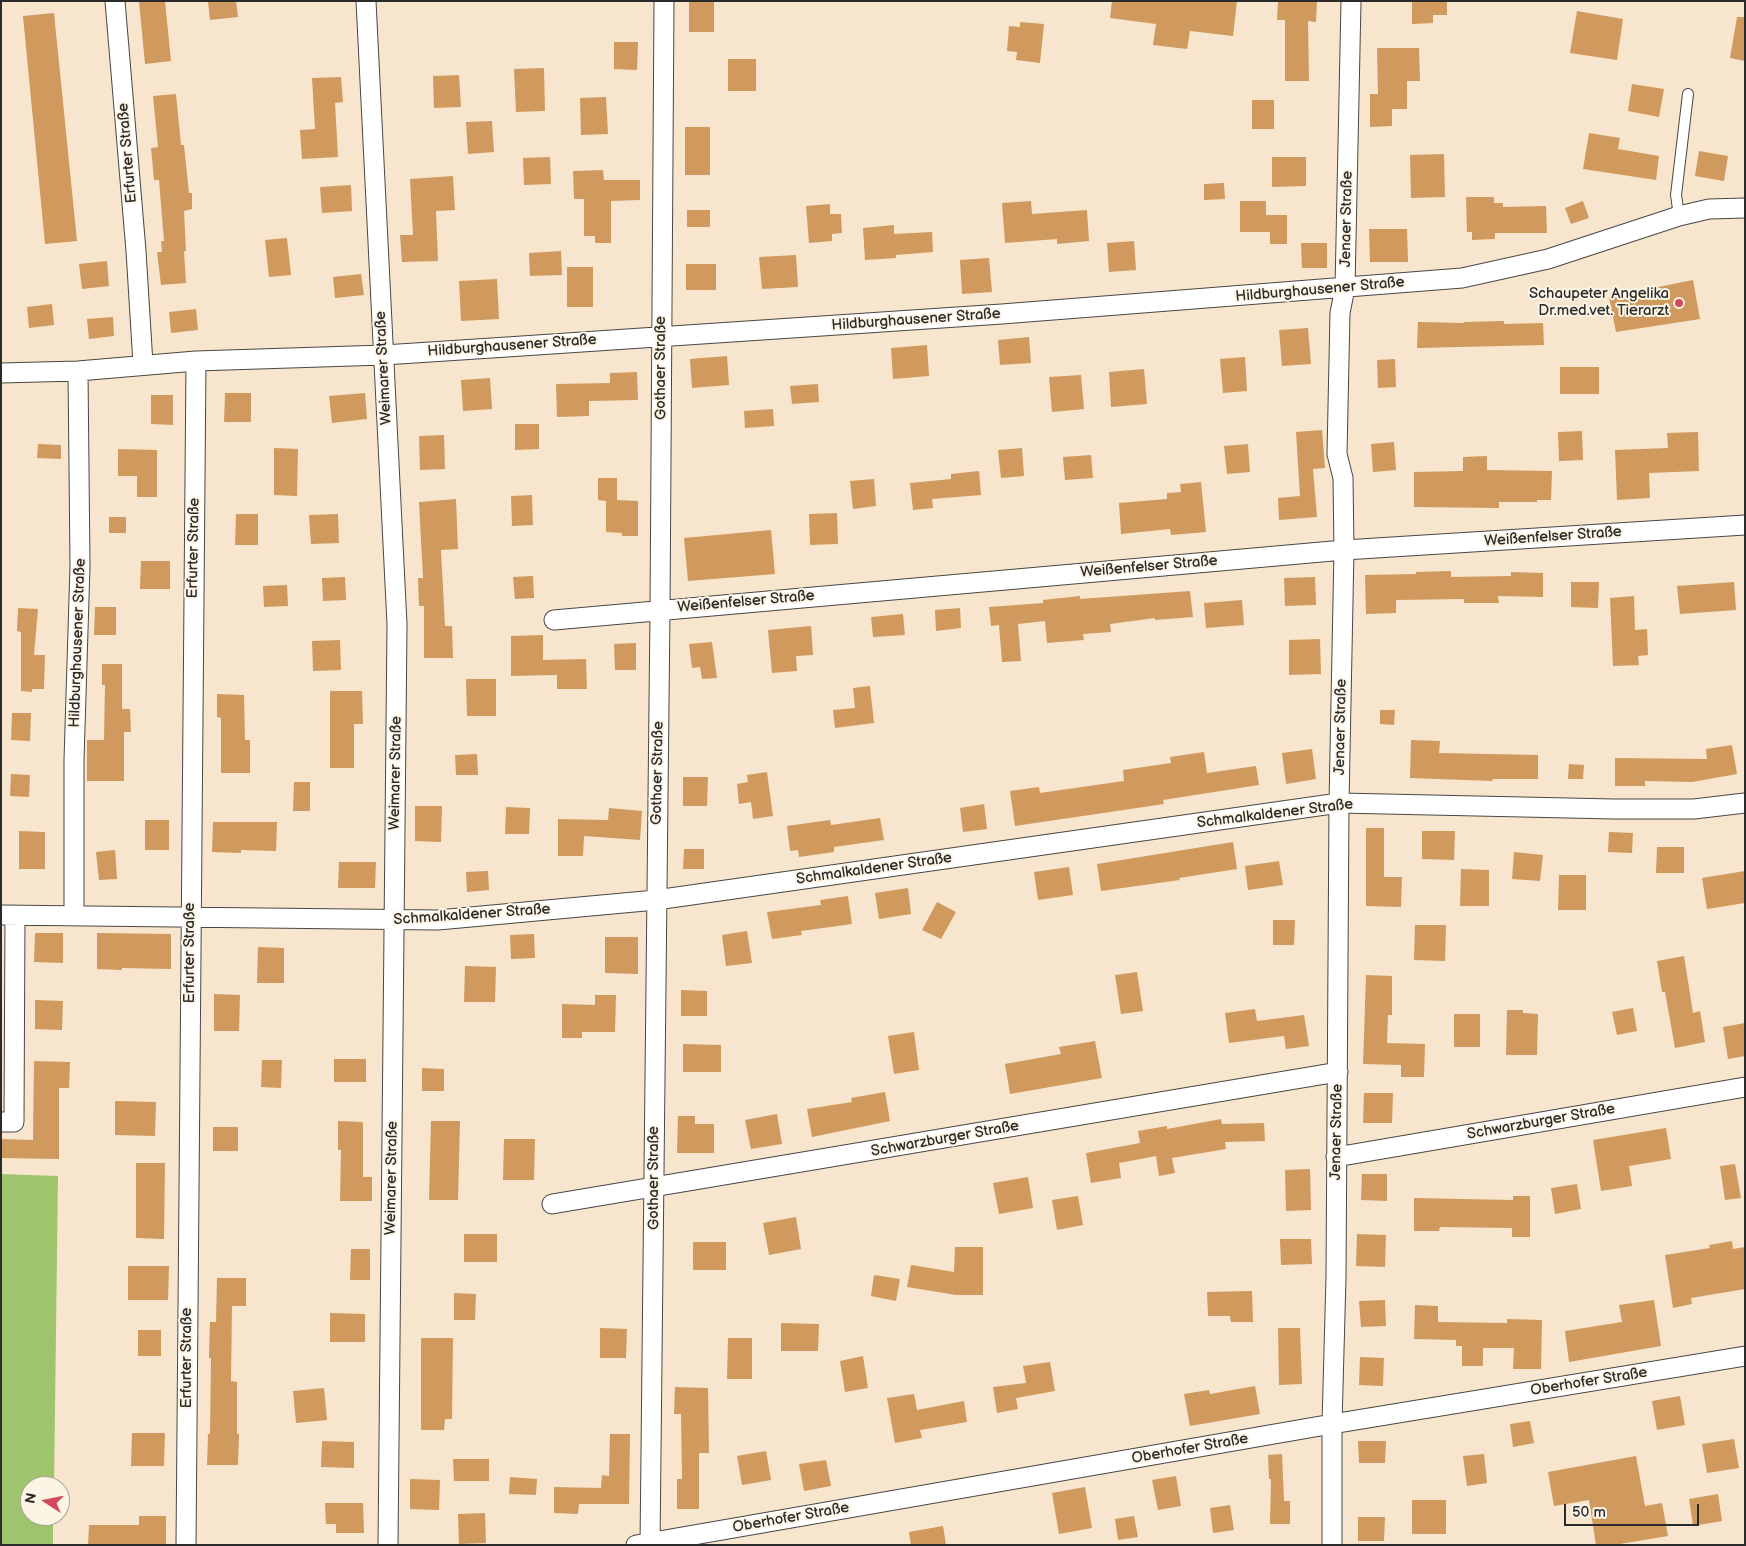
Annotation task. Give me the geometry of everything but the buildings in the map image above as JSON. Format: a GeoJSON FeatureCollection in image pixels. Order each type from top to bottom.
{"type":"FeatureCollection","features":[{"type":"Feature","properties":{"kind":"street","name":"Erfurter Straße"},"geometry":{"type":"LineString","coordinates":[[115,1],[136,251],[143,364]]}},
{"type":"Feature","properties":{"kind":"street","name":"Weimarer Straße"},"geometry":{"type":"LineString","coordinates":[[366,1],[398,624],[388,1545]]}},
{"type":"Feature","properties":{"kind":"street","name":"Gothaer Straße"},"geometry":{"type":"LineString","coordinates":[[646,1544],[655,1188],[664,1]]}},
{"type":"Feature","properties":{"kind":"street","name":"Jenaer Straße"},"geometry":{"type":"LineString","coordinates":[[1332,1545],[1332,1424],[1338,1072],[1339,803],[1344,550],[1343,478],[1337,454],[1340,313],[1345,288],[1351,1]]}},
{"type":"Feature","properties":{"kind":"street","name":"Hildburghausener Straße"},"geometry":{"type":"LineString","coordinates":[[1,373],[78,371],[196,361],[384,355],[1002,314],[1462,278],[1548,259],[1679,216],[1709,209],[1745,208]]}},
{"type":"Feature","properties":{"kind":"street","name":"Erfurter Straße"},"geometry":{"type":"LineString","coordinates":[[186,1545],[196,361]]}},
{"type":"Feature","properties":{"kind":"street","name":"Hildburghausener Straße"},"geometry":{"type":"LineString","coordinates":[[74,915],[74,760],[80,566],[78,371]]}},
{"type":"Feature","properties":{"kind":"street","name":"Weißenfelser Straße"},"geometry":{"type":"LineString","coordinates":[[554,620],[1344,550],[1745,525]]}},
{"type":"Feature","properties":{"kind":"street","name":"Schmalkaldener Straße"},"geometry":{"type":"LineString","coordinates":[[8,915],[438,920],[656,900],[1339,803],[1614,809],[1694,809],[1745,803]]}},
{"type":"Feature","properties":{"kind":"street"},"geometry":{"type":"LineString","coordinates":[[1,1122],[14,1122],[8,915]]}},
{"type":"Feature","properties":{"kind":"street","name":"Schwarzburger Straße"},"geometry":{"type":"LineString","coordinates":[[552,1204],[1338,1072]]}},
{"type":"Feature","properties":{"kind":"street","name":"Schwarzburger Straße"},"geometry":{"type":"LineString","coordinates":[[1336,1157],[1745,1087]]}},
{"type":"Feature","properties":{"kind":"street","name":"Oberhofer Straße"},"geometry":{"type":"LineString","coordinates":[[646,1544],[1332,1424],[1745,1356]]}},
{"type":"Feature","properties":{"kind":"lane"},"geometry":{"type":"LineString","coordinates":[[1679,216],[1676,194],[1688,94]]}},
{"type":"Feature","properties":{"kind":"green space"},"geometry":{"type":"Polygon","coordinates":[[[1,1174],[58,1176],[54,1476],[20,1476],[20,1526],[53,1526],[53,1545],[1,1545],[1,1174]]]}},
{"type":"Feature","properties":{"kind":"place","name":"Schaupeter Angelika Dr.med.vet. Tierarzt"},"geometry":{"type":"Point","coordinates":[1679,303]}}]}
